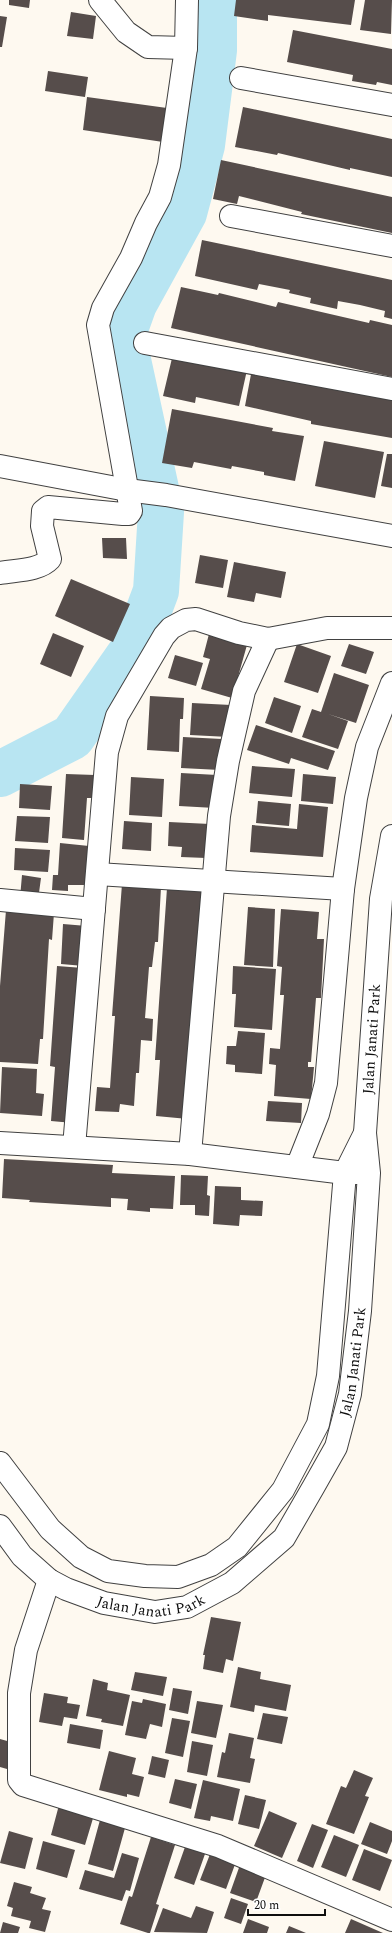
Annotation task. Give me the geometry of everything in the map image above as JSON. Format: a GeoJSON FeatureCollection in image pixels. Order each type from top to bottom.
{"type":"FeatureCollection","features":[{"type":"Feature","properties":{"kind":"street"},"geometry":{"type":"LineString","coordinates":[[100,0],[126,32],[148,47],[186,48]]}},
{"type":"Feature","properties":{"kind":"street"},"geometry":{"type":"LineString","coordinates":[[0,573],[36,567],[46,564],[50,559],[42,526],[43,512],[48,507],[129,514],[131,511],[133,491],[98,325],[102,308],[131,258],[146,223],[160,197],[169,165],[186,48],[187,0]]}},
{"type":"Feature","properties":{"kind":"street"},"geometry":{"type":"LineString","coordinates":[[241,78],[392,105]]}},
{"type":"Feature","properties":{"kind":"street"},"geometry":{"type":"LineString","coordinates":[[231,216],[392,246]]}},
{"type":"Feature","properties":{"kind":"street"},"geometry":{"type":"LineString","coordinates":[[145,343],[392,388]]}},
{"type":"Feature","properties":{"kind":"street"},"geometry":{"type":"LineString","coordinates":[[0,466],[133,491],[392,536]]}},
{"type":"Feature","properties":{"kind":"street"},"geometry":{"type":"LineString","coordinates":[[74,1147],[107,752],[117,716],[164,636],[171,628],[186,620],[196,619],[239,633],[268,639],[327,628],[392,628]]}},
{"type":"Feature","properties":{"kind":"street"},"geometry":{"type":"LineString","coordinates":[[190,1154],[219,816],[244,691],[268,639]]}},
{"type":"Feature","properties":{"kind":"street"},"geometry":{"type":"LineString","coordinates":[[298,1167],[318,1114],[326,1082],[343,889],[356,798],[366,747],[392,684]]}},
{"type":"Feature","properties":{"kind":"street","name":"Jalan Janati Park"},"geometry":{"type":"LineString","coordinates":[[0,1526],[22,1556],[44,1592],[66,1589],[104,1603],[155,1612],[188,1607],[232,1583],[284,1538],[336,1448],[350,1394],[360,1311],[369,1173],[364,1133],[382,899],[392,836]]}},
{"type":"Feature","properties":{"kind":"street"},"geometry":{"type":"LineString","coordinates":[[98,874],[343,889]]}},
{"type":"Feature","properties":{"kind":"street"},"geometry":{"type":"LineString","coordinates":[[0,900],[94,909]]}},
{"type":"Feature","properties":{"kind":"street"},"geometry":{"type":"LineString","coordinates":[[0,1463],[50,1529],[81,1557],[108,1571],[146,1576],[178,1577],[211,1565],[237,1547],[283,1490],[318,1424],[328,1376],[345,1173],[364,1133]]}},
{"type":"Feature","properties":{"kind":"street"},"geometry":{"type":"LineString","coordinates":[[0,1143],[190,1154],[345,1173],[369,1173]]}},
{"type":"Feature","properties":{"kind":"street"},"geometry":{"type":"LineString","coordinates":[[44,1592],[26,1650],[19,1693],[19,1780],[23,1785],[218,1846],[392,1920]]}},
{"type":"Feature","properties":{"kind":"building"},"geometry":{"type":"Polygon","coordinates":[[[9,0],[30,0],[29,8],[9,5],[9,0]]]}},
{"type":"Feature","properties":{"kind":"building"},"geometry":{"type":"Polygon","coordinates":[[[236,0],[355,0],[351,25],[268,15],[268,21],[234,16],[236,0]]]}},
{"type":"Feature","properties":{"kind":"building"},"geometry":{"type":"Polygon","coordinates":[[[365,0],[392,0],[391,34],[360,30],[365,0]]]}},
{"type":"Feature","properties":{"kind":"building"},"geometry":{"type":"Polygon","coordinates":[[[71,12],[96,16],[93,39],[67,36],[71,12]]]}},
{"type":"Feature","properties":{"kind":"building"},"geometry":{"type":"Polygon","coordinates":[[[0,16],[7,17],[2,47],[0,47],[0,16]]]}},
{"type":"Feature","properties":{"kind":"building"},"geometry":{"type":"Polygon","coordinates":[[[293,30],[392,49],[392,85],[377,82],[376,85],[352,81],[353,75],[287,62],[293,30]]]}},
{"type":"Feature","properties":{"kind":"building"},"geometry":{"type":"Polygon","coordinates":[[[48,71],[88,77],[85,97],[45,91],[48,71]]]}},
{"type":"Feature","properties":{"kind":"building"},"geometry":{"type":"Polygon","coordinates":[[[87,97],[167,108],[163,142],[83,130],[87,97]]]}},
{"type":"Feature","properties":{"kind":"building"},"geometry":{"type":"Polygon","coordinates":[[[243,107],[392,139],[392,177],[350,168],[350,170],[278,153],[277,155],[235,147],[243,107]]]}},
{"type":"Feature","properties":{"kind":"building"},"geometry":{"type":"Polygon","coordinates":[[[221,160],[392,197],[392,233],[301,214],[302,212],[239,196],[237,204],[213,199],[221,160]]]}},
{"type":"Feature","properties":{"kind":"building"},"geometry":{"type":"Polygon","coordinates":[[[202,240],[392,280],[392,319],[384,317],[385,311],[360,305],[338,301],[337,309],[310,303],[311,298],[289,293],[290,290],[259,284],[257,290],[195,276],[202,240]]]}},
{"type":"Feature","properties":{"kind":"building"},"geometry":{"type":"Polygon","coordinates":[[[181,287],[218,295],[219,293],[276,307],[278,302],[369,323],[370,320],[392,325],[392,377],[171,328],[181,287]]]}},
{"type":"Feature","properties":{"kind":"building"},"geometry":{"type":"Polygon","coordinates":[[[173,354],[247,370],[239,406],[196,397],[195,403],[163,396],[173,354]]]}},
{"type":"Feature","properties":{"kind":"building"},"geometry":{"type":"Polygon","coordinates":[[[252,369],[392,396],[392,438],[311,424],[311,421],[245,406],[252,369]]]}},
{"type":"Feature","properties":{"kind":"building"},"geometry":{"type":"Polygon","coordinates":[[[172,409],[273,428],[272,431],[304,436],[295,481],[264,475],[264,472],[232,466],[231,469],[194,462],[192,468],[162,463],[172,409]]]}},
{"type":"Feature","properties":{"kind":"building"},"geometry":{"type":"Polygon","coordinates":[[[324,441],[384,452],[375,498],[315,486],[324,441]]]}},
{"type":"Feature","properties":{"kind":"building"},"geometry":{"type":"Polygon","coordinates":[[[387,454],[392,454],[392,488],[381,486],[387,454]]]}},
{"type":"Feature","properties":{"kind":"building"},"geometry":{"type":"Polygon","coordinates":[[[102,538],[126,538],[127,559],[103,558],[102,538]]]}},
{"type":"Feature","properties":{"kind":"building"},"geometry":{"type":"Polygon","coordinates":[[[200,555],[228,560],[223,588],[195,583],[200,555]]]}},
{"type":"Feature","properties":{"kind":"building"},"geometry":{"type":"Polygon","coordinates":[[[234,562],[286,572],[281,598],[256,593],[254,602],[227,597],[234,562]]]}},
{"type":"Feature","properties":{"kind":"building"},"geometry":{"type":"Polygon","coordinates":[[[71,579],[130,604],[113,642],[55,616],[71,579]]]}},
{"type":"Feature","properties":{"kind":"building"},"geometry":{"type":"Polygon","coordinates":[[[53,633],[84,646],[71,677],[40,664],[53,633]]]}},
{"type":"Feature","properties":{"kind":"building"},"geometry":{"type":"Polygon","coordinates":[[[209,634],[247,645],[232,698],[201,689],[210,659],[203,657],[209,634]]]}},
{"type":"Feature","properties":{"kind":"building"},"geometry":{"type":"Polygon","coordinates":[[[297,644],[331,656],[318,693],[284,682],[297,644]]]}},
{"type":"Feature","properties":{"kind":"building"},"geometry":{"type":"Polygon","coordinates":[[[349,644],[374,652],[366,674],[341,666],[349,644]]]}},
{"type":"Feature","properties":{"kind":"building"},"geometry":{"type":"Polygon","coordinates":[[[175,655],[203,663],[196,686],[168,678],[175,655]]]}},
{"type":"Feature","properties":{"kind":"building"},"geometry":{"type":"Polygon","coordinates":[[[334,673],[369,685],[356,723],[328,714],[348,721],[338,749],[302,737],[312,709],[321,712],[334,673]]]}},
{"type":"Feature","properties":{"kind":"building"},"geometry":{"type":"Polygon","coordinates":[[[150,696],[184,698],[183,719],[180,719],[179,752],[147,750],[150,696]]]}},
{"type":"Feature","properties":{"kind":"building"},"geometry":{"type":"Polygon","coordinates":[[[274,697],[301,706],[292,733],[265,723],[274,697]]]}},
{"type":"Feature","properties":{"kind":"building"},"geometry":{"type":"Polygon","coordinates":[[[192,703],[231,705],[229,737],[190,735],[192,703]]]}},
{"type":"Feature","properties":{"kind":"building"},"geometry":{"type":"Polygon","coordinates":[[[256,725],[335,751],[328,770],[291,758],[289,764],[247,750],[256,725]]]}},
{"type":"Feature","properties":{"kind":"building"},"geometry":{"type":"Polygon","coordinates":[[[183,737],[222,739],[220,770],[181,768],[183,737]]]}},
{"type":"Feature","properties":{"kind":"building"},"geometry":{"type":"Polygon","coordinates":[[[252,766],[295,769],[292,797],[249,793],[252,766]]]}},
{"type":"Feature","properties":{"kind":"building"},"geometry":{"type":"Polygon","coordinates":[[[181,773],[217,775],[215,808],[179,806],[181,773]]]}},
{"type":"Feature","properties":{"kind":"building"},"geometry":{"type":"Polygon","coordinates":[[[66,774],[95,775],[92,798],[87,798],[84,840],[62,838],[66,774]]]}},
{"type":"Feature","properties":{"kind":"building"},"geometry":{"type":"Polygon","coordinates":[[[303,774],[336,777],[333,804],[301,801],[303,774]]]}},
{"type":"Feature","properties":{"kind":"building"},"geometry":{"type":"Polygon","coordinates":[[[131,777],[164,779],[162,817],[129,815],[131,777]]]}},
{"type":"Feature","properties":{"kind":"building"},"geometry":{"type":"Polygon","coordinates":[[[20,784],[52,786],[50,810],[19,808],[20,784]]]}},
{"type":"Feature","properties":{"kind":"building"},"geometry":{"type":"Polygon","coordinates":[[[258,801],[291,804],[289,826],[256,823],[258,801]]]}},
{"type":"Feature","properties":{"kind":"building"},"geometry":{"type":"Polygon","coordinates":[[[299,804],[328,807],[323,857],[250,852],[252,825],[297,829],[299,804]]]}},
{"type":"Feature","properties":{"kind":"building"},"geometry":{"type":"Polygon","coordinates":[[[17,816],[50,817],[48,843],[15,841],[17,816]]]}},
{"type":"Feature","properties":{"kind":"building"},"geometry":{"type":"Polygon","coordinates":[[[124,821],[152,823],[151,851],[122,849],[124,821]]]}},
{"type":"Feature","properties":{"kind":"building"},"geometry":{"type":"Polygon","coordinates":[[[169,822],[210,824],[206,858],[181,857],[182,847],[168,846],[169,822]]]}},
{"type":"Feature","properties":{"kind":"building"},"geometry":{"type":"Polygon","coordinates":[[[60,843],[89,846],[86,885],[68,885],[68,891],[52,890],[53,875],[58,875],[60,843]]]}},
{"type":"Feature","properties":{"kind":"building"},"geometry":{"type":"Polygon","coordinates":[[[15,848],[50,850],[48,872],[14,870],[15,848]]]}},
{"type":"Feature","properties":{"kind":"building"},"geometry":{"type":"Polygon","coordinates":[[[22,875],[41,878],[38,900],[20,898],[22,875]]]}},
{"type":"Feature","properties":{"kind":"building"},"geometry":{"type":"Polygon","coordinates":[[[122,884],[161,887],[158,942],[155,942],[152,967],[149,967],[145,1018],[153,1019],[152,1041],[141,1040],[139,1073],[136,1073],[134,1106],[120,1104],[119,1112],[95,1111],[97,1087],[110,1088],[115,1016],[112,1016],[122,884]]]}},
{"type":"Feature","properties":{"kind":"building"},"geometry":{"type":"Polygon","coordinates":[[[167,888],[203,890],[195,981],[193,981],[188,1119],[156,1116],[160,1060],[155,1060],[167,888]]]}},
{"type":"Feature","properties":{"kind":"building"},"geometry":{"type":"Polygon","coordinates":[[[248,907],[275,909],[273,967],[244,965],[248,907]]]}},
{"type":"Feature","properties":{"kind":"building"},"geometry":{"type":"Polygon","coordinates":[[[281,909],[319,912],[317,939],[324,939],[321,998],[316,998],[311,1062],[308,1062],[308,1067],[314,1067],[311,1099],[274,1096],[276,1065],[269,1064],[270,1048],[280,1049],[284,995],[280,995],[282,967],[277,966],[281,909]]]}},
{"type":"Feature","properties":{"kind":"building"},"geometry":{"type":"Polygon","coordinates":[[[6,910],[54,913],[52,940],[49,939],[43,1039],[40,1039],[38,1064],[0,1062],[0,986],[6,910]]]}},
{"type":"Feature","properties":{"kind":"building"},"geometry":{"type":"Polygon","coordinates":[[[63,924],[87,926],[84,966],[61,964],[63,924]]]}},
{"type":"Feature","properties":{"kind":"building"},"geometry":{"type":"Polygon","coordinates":[[[57,966],[83,968],[73,1123],[51,1121],[55,1067],[50,1066],[57,966]]]}},
{"type":"Feature","properties":{"kind":"building"},"geometry":{"type":"Polygon","coordinates":[[[233,966],[276,969],[272,1030],[234,1027],[236,994],[232,994],[233,966]]]}},
{"type":"Feature","properties":{"kind":"building"},"geometry":{"type":"Polygon","coordinates":[[[238,1031],[265,1033],[262,1074],[235,1072],[235,1065],[226,1064],[227,1046],[236,1046],[238,1031]]]}},
{"type":"Feature","properties":{"kind":"building"},"geometry":{"type":"Polygon","coordinates":[[[2,1067],[37,1069],[36,1093],[44,1094],[42,1116],[0,1113],[2,1067]]]}},
{"type":"Feature","properties":{"kind":"building"},"geometry":{"type":"Polygon","coordinates":[[[268,1101],[302,1103],[301,1123],[266,1121],[268,1101]]]}},
{"type":"Feature","properties":{"kind":"building"},"geometry":{"type":"Polygon","coordinates":[[[4,1159],[113,1165],[112,1173],[175,1176],[173,1209],[150,1208],[150,1212],[127,1210],[128,1199],[111,1198],[111,1207],[29,1202],[30,1200],[2,1198],[4,1159]]]}},
{"type":"Feature","properties":{"kind":"building"},"geometry":{"type":"Polygon","coordinates":[[[181,1175],[208,1176],[207,1195],[210,1196],[209,1216],[195,1215],[195,1205],[180,1205],[181,1175]]]}},
{"type":"Feature","properties":{"kind":"building"},"geometry":{"type":"Polygon","coordinates":[[[215,1186],[241,1187],[241,1200],[263,1201],[262,1216],[240,1215],[239,1226],[213,1224],[215,1186]]]}},
{"type":"Feature","properties":{"kind":"building"},"geometry":{"type":"Polygon","coordinates":[[[211,1617],[241,1622],[233,1661],[226,1659],[223,1673],[203,1669],[205,1655],[203,1655],[211,1617]]]}},
{"type":"Feature","properties":{"kind":"building"},"geometry":{"type":"Polygon","coordinates":[[[238,1667],[261,1672],[260,1679],[291,1685],[286,1711],[255,1705],[254,1712],[230,1707],[238,1667]]]}},
{"type":"Feature","properties":{"kind":"building"},"geometry":{"type":"Polygon","coordinates":[[[135,1672],[167,1677],[163,1696],[131,1690],[135,1672]]]}},
{"type":"Feature","properties":{"kind":"building"},"geometry":{"type":"Polygon","coordinates":[[[93,1679],[108,1683],[107,1690],[130,1695],[123,1726],[101,1722],[102,1719],[86,1716],[93,1679]]]}},
{"type":"Feature","properties":{"kind":"building"},"geometry":{"type":"Polygon","coordinates":[[[173,1688],[192,1691],[188,1714],[169,1710],[173,1688]]]}},
{"type":"Feature","properties":{"kind":"building"},"geometry":{"type":"Polygon","coordinates":[[[44,1693],[68,1697],[67,1703],[80,1705],[77,1719],[64,1717],[62,1726],[39,1722],[44,1693]]]}},
{"type":"Feature","properties":{"kind":"building"},"geometry":{"type":"Polygon","coordinates":[[[143,1699],[166,1704],[162,1727],[150,1724],[146,1739],[125,1735],[132,1701],[142,1703],[143,1699]]]}},
{"type":"Feature","properties":{"kind":"building"},"geometry":{"type":"Polygon","coordinates":[[[197,1701],[223,1705],[216,1738],[191,1733],[197,1701]]]}},
{"type":"Feature","properties":{"kind":"building"},"geometry":{"type":"Polygon","coordinates":[[[263,1713],[288,1717],[282,1744],[257,1739],[263,1713]]]}},
{"type":"Feature","properties":{"kind":"building"},"geometry":{"type":"Polygon","coordinates":[[[172,1718],[190,1721],[183,1757],[165,1753],[172,1718]]]}},
{"type":"Feature","properties":{"kind":"building"},"geometry":{"type":"Polygon","coordinates":[[[70,1724],[103,1730],[100,1749],[67,1743],[70,1724]]]}},
{"type":"Feature","properties":{"kind":"building"},"geometry":{"type":"Polygon","coordinates":[[[229,1733],[254,1738],[250,1758],[255,1759],[250,1783],[217,1777],[222,1752],[225,1753],[229,1733]]]}},
{"type":"Feature","properties":{"kind":"building"},"geometry":{"type":"Polygon","coordinates":[[[0,1739],[18,1744],[14,1771],[0,1767],[0,1739]]]}},
{"type":"Feature","properties":{"kind":"building"},"geometry":{"type":"Polygon","coordinates":[[[192,1741],[213,1745],[207,1776],[187,1772],[192,1741]]]}},
{"type":"Feature","properties":{"kind":"building"},"geometry":{"type":"Polygon","coordinates":[[[109,1751],[136,1758],[132,1774],[144,1777],[139,1797],[127,1794],[127,1797],[99,1790],[109,1751]]]}},
{"type":"Feature","properties":{"kind":"building"},"geometry":{"type":"Polygon","coordinates":[[[152,1756],[169,1760],[165,1778],[148,1774],[152,1756]]]}},
{"type":"Feature","properties":{"kind":"building"},"geometry":{"type":"Polygon","coordinates":[[[354,1770],[373,1778],[365,1796],[369,1797],[354,1834],[326,1824],[341,1786],[346,1788],[354,1770]]]}},
{"type":"Feature","properties":{"kind":"building"},"geometry":{"type":"Polygon","coordinates":[[[175,1779],[197,1784],[191,1809],[169,1803],[175,1779]]]}},
{"type":"Feature","properties":{"kind":"building"},"geometry":{"type":"Polygon","coordinates":[[[203,1780],[240,1789],[233,1821],[211,1816],[210,1821],[194,1818],[203,1780]]]}},
{"type":"Feature","properties":{"kind":"building"},"geometry":{"type":"Polygon","coordinates":[[[245,1795],[266,1800],[259,1829],[238,1824],[245,1795]]]}},
{"type":"Feature","properties":{"kind":"building"},"geometry":{"type":"Polygon","coordinates":[[[59,1805],[94,1815],[85,1845],[51,1835],[59,1805]]]}},
{"type":"Feature","properties":{"kind":"building"},"geometry":{"type":"Polygon","coordinates":[[[269,1811],[297,1823],[282,1858],[254,1846],[269,1811]]]}},
{"type":"Feature","properties":{"kind":"building"},"geometry":{"type":"Polygon","coordinates":[[[100,1820],[125,1828],[113,1871],[88,1864],[100,1820]]]}},
{"type":"Feature","properties":{"kind":"building"},"geometry":{"type":"Polygon","coordinates":[[[370,1822],[392,1831],[392,1841],[387,1854],[361,1844],[370,1822]]]}},
{"type":"Feature","properties":{"kind":"building"},"geometry":{"type":"Polygon","coordinates":[[[312,1824],[328,1830],[313,1868],[297,1861],[312,1824]]]}},
{"type":"Feature","properties":{"kind":"building"},"geometry":{"type":"Polygon","coordinates":[[[9,1831],[33,1838],[25,1869],[0,1863],[9,1831]]]}},
{"type":"Feature","properties":{"kind":"building"},"geometry":{"type":"Polygon","coordinates":[[[334,1835],[359,1845],[346,1877],[321,1867],[334,1835]]]}},
{"type":"Feature","properties":{"kind":"building"},"geometry":{"type":"Polygon","coordinates":[[[151,1837],[175,1845],[156,1904],[159,1905],[150,1933],[148,1933],[120,1924],[129,1896],[132,1897],[151,1837]]]}},
{"type":"Feature","properties":{"kind":"building"},"geometry":{"type":"Polygon","coordinates":[[[43,1841],[75,1850],[67,1878],[36,1869],[43,1841]]]}},
{"type":"Feature","properties":{"kind":"building"},"geometry":{"type":"Polygon","coordinates":[[[185,1847],[205,1854],[194,1885],[174,1878],[185,1847]]]}},
{"type":"Feature","properties":{"kind":"building"},"geometry":{"type":"Polygon","coordinates":[[[212,1849],[237,1859],[226,1889],[200,1880],[212,1849]]]}},
{"type":"Feature","properties":{"kind":"building"},"geometry":{"type":"Polygon","coordinates":[[[364,1849],[392,1860],[380,1891],[352,1880],[364,1849]]]}},
{"type":"Feature","properties":{"kind":"building"},"geometry":{"type":"Polygon","coordinates":[[[122,1853],[139,1858],[130,1891],[126,1890],[122,1901],[79,1889],[85,1870],[114,1878],[122,1853]]]}},
{"type":"Feature","properties":{"kind":"building"},"geometry":{"type":"Polygon","coordinates":[[[241,1862],[267,1872],[256,1902],[230,1893],[241,1862]]]}},
{"type":"Feature","properties":{"kind":"building"},"geometry":{"type":"Polygon","coordinates":[[[14,1882],[32,1887],[30,1893],[46,1898],[42,1909],[51,1911],[45,1932],[29,1928],[31,1921],[11,1916],[13,1908],[7,1906],[14,1882]]]}},
{"type":"Feature","properties":{"kind":"building"},"geometry":{"type":"Polygon","coordinates":[[[231,1898],[248,1904],[241,1924],[224,1918],[231,1898]]]}},
{"type":"Feature","properties":{"kind":"building"},"geometry":{"type":"Polygon","coordinates":[[[196,1906],[214,1912],[207,1933],[154,1932],[163,1908],[191,1918],[196,1906]]]}},
{"type":"Feature","properties":{"kind":"building"},"geometry":{"type":"Polygon","coordinates":[[[248,1919],[269,1927],[267,1933],[243,1933],[248,1919]]]}},
{"type":"Feature","properties":{"kind":"building"},"geometry":{"type":"Polygon","coordinates":[[[351,1919],[383,1933],[345,1933],[351,1919]]]}},
{"type":"Feature","properties":{"kind":"building"},"geometry":{"type":"Polygon","coordinates":[[[3,1922],[20,1927],[18,1933],[0,1933],[3,1922]]]}},
{"type":"Feature","properties":{"kind":"building"},"geometry":{"type":"Polygon","coordinates":[[[289,1926],[306,1933],[286,1933],[289,1926]]]}},
{"type":"Feature","properties":{"kind":"waterway"},"geometry":{"type":"LineString","coordinates":[[0,774],[72,737],[135,647],[156,591],[161,512],[126,351],[124,332],[134,304],[184,213],[202,145],[214,50],[214,0]]}}]}
